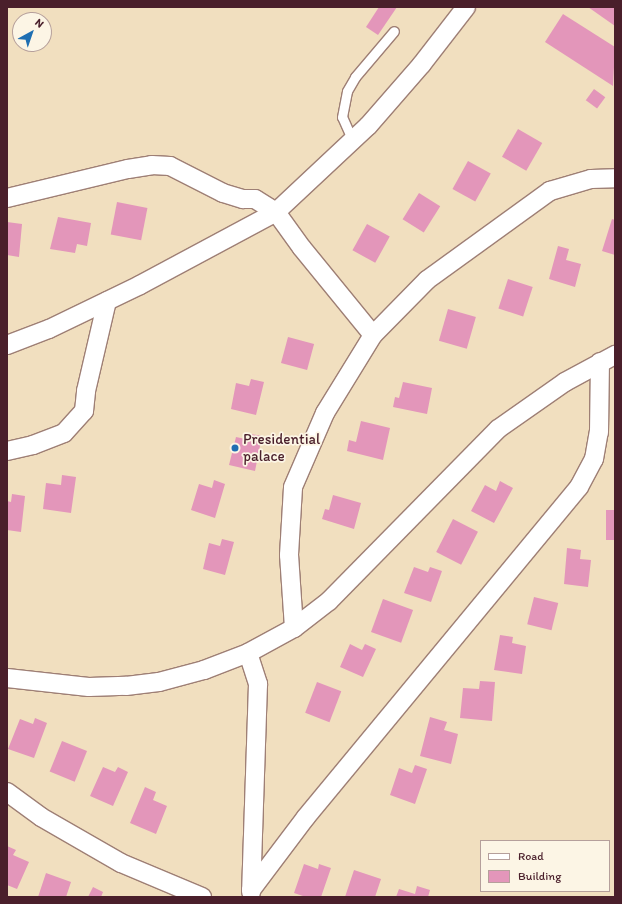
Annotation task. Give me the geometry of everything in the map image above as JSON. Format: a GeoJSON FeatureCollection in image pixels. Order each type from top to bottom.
{"type":"FeatureCollection","features":[{"type":"Feature","properties":{"kind":"street"},"geometry":{"type":"LineString","coordinates":[[7,345],[49,329],[107,301],[276,212],[352,139],[368,126],[466,7]]}},
{"type":"Feature","properties":{"kind":"street"},"geometry":{"type":"LineString","coordinates":[[7,198],[152,165],[170,166],[223,193],[243,199],[255,199],[276,212],[302,248],[373,335]]}},
{"type":"Feature","properties":{"kind":"street"},"geometry":{"type":"LineString","coordinates":[[294,628],[289,555],[293,487],[325,413],[373,335],[427,280],[550,191],[591,179],[615,178]]}},
{"type":"Feature","properties":{"kind":"street"},"geometry":{"type":"LineString","coordinates":[[7,451],[33,445],[64,433],[84,412],[86,391],[107,301]]}},
{"type":"Feature","properties":{"kind":"street"},"geometry":{"type":"LineString","coordinates":[[7,678],[66,686],[126,686],[159,682],[196,672],[248,653],[294,628],[329,601],[366,566],[433,493],[498,430],[565,382],[607,358]]}},
{"type":"Feature","properties":{"kind":"street"},"geometry":{"type":"LineString","coordinates":[[251,894],[311,811],[579,487],[594,459],[599,432],[607,358]]}},
{"type":"Feature","properties":{"kind":"street"},"geometry":{"type":"LineString","coordinates":[[248,653],[258,684],[251,894]]}},
{"type":"Feature","properties":{"kind":"street"},"geometry":{"type":"LineString","coordinates":[[7,792],[41,817],[121,863],[202,897]]}},
{"type":"Feature","properties":{"kind":"lane"},"geometry":{"type":"LineString","coordinates":[[352,139],[342,116],[347,91],[355,77],[394,31]]}},
{"type":"Feature","properties":{"kind":"building"},"geometry":{"type":"Polygon","coordinates":[[[379,7],[397,7],[378,35],[366,27],[379,7]]]}},
{"type":"Feature","properties":{"kind":"building"},"geometry":{"type":"Polygon","coordinates":[[[588,7],[615,7],[615,26],[588,7]]]}},
{"type":"Feature","properties":{"kind":"building"},"geometry":{"type":"Polygon","coordinates":[[[563,14],[615,47],[613,86],[545,42],[563,14]]]}},
{"type":"Feature","properties":{"kind":"building"},"geometry":{"type":"Polygon","coordinates":[[[594,89],[605,97],[597,109],[586,100],[594,89]]]}},
{"type":"Feature","properties":{"kind":"building"},"geometry":{"type":"Polygon","coordinates":[[[518,129],[542,143],[526,171],[502,157],[518,129]]]}},
{"type":"Feature","properties":{"kind":"building"},"geometry":{"type":"Polygon","coordinates":[[[468,161],[491,174],[475,202],[452,189],[468,161]]]}},
{"type":"Feature","properties":{"kind":"building"},"geometry":{"type":"Polygon","coordinates":[[[419,193],[440,206],[424,233],[403,219],[419,193]]]}},
{"type":"Feature","properties":{"kind":"building"},"geometry":{"type":"Polygon","coordinates":[[[117,202],[147,208],[141,240],[111,234],[117,202]]]}},
{"type":"Feature","properties":{"kind":"building"},"geometry":{"type":"Polygon","coordinates":[[[58,217],[91,223],[87,246],[77,244],[75,253],[50,249],[58,217]]]}},
{"type":"Feature","properties":{"kind":"building"},"geometry":{"type":"Polygon","coordinates":[[[612,219],[615,220],[615,255],[602,251],[612,219]]]}},
{"type":"Feature","properties":{"kind":"building"},"geometry":{"type":"Polygon","coordinates":[[[7,222],[22,224],[19,257],[7,255],[7,222]]]}},
{"type":"Feature","properties":{"kind":"building"},"geometry":{"type":"Polygon","coordinates":[[[367,224],[390,237],[375,263],[352,250],[367,224]]]}},
{"type":"Feature","properties":{"kind":"building"},"geometry":{"type":"Polygon","coordinates":[[[558,246],[569,249],[566,260],[581,264],[575,287],[549,279],[558,246]]]}},
{"type":"Feature","properties":{"kind":"building"},"geometry":{"type":"Polygon","coordinates":[[[508,279],[533,287],[523,317],[498,308],[508,279]]]}},
{"type":"Feature","properties":{"kind":"building"},"geometry":{"type":"Polygon","coordinates":[[[448,309],[476,317],[467,349],[439,341],[448,309]]]}},
{"type":"Feature","properties":{"kind":"building"},"geometry":{"type":"Polygon","coordinates":[[[288,337],[314,344],[307,370],[281,363],[288,337]]]}},
{"type":"Feature","properties":{"kind":"building"},"geometry":{"type":"Polygon","coordinates":[[[251,379],[264,382],[256,415],[231,409],[236,383],[249,386],[251,379]]]}},
{"type":"Feature","properties":{"kind":"building"},"geometry":{"type":"Polygon","coordinates":[[[403,382],[432,388],[427,414],[393,407],[395,397],[399,398],[403,382]]]}},
{"type":"Feature","properties":{"kind":"building"},"geometry":{"type":"Polygon","coordinates":[[[361,421],[390,428],[383,460],[347,451],[349,440],[356,442],[361,421]]]}},
{"type":"Feature","properties":{"kind":"building"},"geometry":{"type":"Polygon","coordinates":[[[251,434],[262,436],[255,471],[229,465],[236,437],[250,440],[251,434]]]}},
{"type":"Feature","properties":{"kind":"building"},"geometry":{"type":"Polygon","coordinates":[[[62,475],[76,477],[71,513],[43,509],[46,483],[61,485],[62,475]]]}},
{"type":"Feature","properties":{"kind":"building"},"geometry":{"type":"Polygon","coordinates":[[[214,480],[225,484],[215,518],[191,510],[199,484],[212,488],[214,480]]]}},
{"type":"Feature","properties":{"kind":"building"},"geometry":{"type":"Polygon","coordinates":[[[500,481],[513,488],[494,523],[471,511],[485,485],[496,491],[500,481]]]}},
{"type":"Feature","properties":{"kind":"building"},"geometry":{"type":"Polygon","coordinates":[[[12,494],[25,496],[21,532],[7,530],[7,501],[11,502],[12,494]]]}},
{"type":"Feature","properties":{"kind":"building"},"geometry":{"type":"Polygon","coordinates":[[[333,495],[361,503],[354,529],[322,519],[325,509],[329,510],[333,495]]]}},
{"type":"Feature","properties":{"kind":"building"},"geometry":{"type":"Polygon","coordinates":[[[606,510],[615,510],[615,540],[606,540],[606,510]]]}},
{"type":"Feature","properties":{"kind":"building"},"geometry":{"type":"Polygon","coordinates":[[[453,519],[478,532],[461,565],[436,552],[453,519]]]}},
{"type":"Feature","properties":{"kind":"building"},"geometry":{"type":"Polygon","coordinates":[[[222,539],[234,542],[225,575],[203,569],[209,543],[220,546],[222,539]]]}},
{"type":"Feature","properties":{"kind":"building"},"geometry":{"type":"Polygon","coordinates":[[[567,548],[581,550],[580,559],[591,560],[588,587],[564,584],[567,548]]]}},
{"type":"Feature","properties":{"kind":"building"},"geometry":{"type":"Polygon","coordinates":[[[414,567],[428,572],[430,567],[442,571],[431,602],[404,593],[414,567]]]}},
{"type":"Feature","properties":{"kind":"building"},"geometry":{"type":"Polygon","coordinates":[[[534,597],[558,603],[551,630],[527,624],[534,597]]]}},
{"type":"Feature","properties":{"kind":"building"},"geometry":{"type":"Polygon","coordinates":[[[383,599],[413,610],[401,643],[371,632],[383,599]]]}},
{"type":"Feature","properties":{"kind":"building"},"geometry":{"type":"Polygon","coordinates":[[[500,635],[513,637],[512,643],[526,646],[522,674],[494,670],[500,635]]]}},
{"type":"Feature","properties":{"kind":"building"},"geometry":{"type":"Polygon","coordinates":[[[350,644],[362,650],[365,644],[376,649],[363,677],[340,667],[350,644]]]}},
{"type":"Feature","properties":{"kind":"building"},"geometry":{"type":"Polygon","coordinates":[[[480,681],[495,682],[492,721],[460,718],[463,688],[479,689],[480,681]]]}},
{"type":"Feature","properties":{"kind":"building"},"geometry":{"type":"Polygon","coordinates":[[[317,682],[341,691],[329,722],[305,713],[317,682]]]}},
{"type":"Feature","properties":{"kind":"building"},"geometry":{"type":"Polygon","coordinates":[[[430,717],[447,722],[444,730],[458,734],[451,764],[420,756],[430,717]]]}},
{"type":"Feature","properties":{"kind":"building"},"geometry":{"type":"Polygon","coordinates":[[[35,718],[47,723],[34,758],[8,749],[20,719],[33,724],[35,718]]]}},
{"type":"Feature","properties":{"kind":"building"},"geometry":{"type":"Polygon","coordinates":[[[62,741],[87,751],[75,782],[50,772],[62,741]]]}},
{"type":"Feature","properties":{"kind":"building"},"geometry":{"type":"Polygon","coordinates":[[[415,765],[427,769],[415,804],[390,795],[399,768],[412,773],[415,765]]]}},
{"type":"Feature","properties":{"kind":"building"},"geometry":{"type":"Polygon","coordinates":[[[103,767],[115,772],[118,767],[128,772],[113,806],[90,796],[103,767]]]}},
{"type":"Feature","properties":{"kind":"building"},"geometry":{"type":"Polygon","coordinates":[[[145,787],[156,792],[153,800],[167,806],[156,834],[130,823],[145,787]]]}},
{"type":"Feature","properties":{"kind":"building"},"geometry":{"type":"Polygon","coordinates":[[[7,846],[16,850],[13,855],[29,862],[17,889],[7,885],[7,846]]]}},
{"type":"Feature","properties":{"kind":"building"},"geometry":{"type":"Polygon","coordinates":[[[304,864],[318,869],[319,864],[331,868],[321,897],[306,897],[294,893],[304,864]]]}},
{"type":"Feature","properties":{"kind":"building"},"geometry":{"type":"Polygon","coordinates":[[[354,870],[381,879],[375,897],[345,897],[354,870]]]}},
{"type":"Feature","properties":{"kind":"building"},"geometry":{"type":"Polygon","coordinates":[[[46,873],[71,882],[66,897],[38,897],[46,873]]]}},
{"type":"Feature","properties":{"kind":"building"},"geometry":{"type":"Polygon","coordinates":[[[417,886],[430,890],[428,897],[396,897],[399,889],[415,894],[417,886]]]}},
{"type":"Feature","properties":{"kind":"building"},"geometry":{"type":"Polygon","coordinates":[[[93,887],[103,892],[101,897],[88,897],[93,887]]]}},
{"type":"Feature","properties":{"kind":"place","name":"Presidential palace"},"geometry":{"type":"Point","coordinates":[235,448]}}]}
